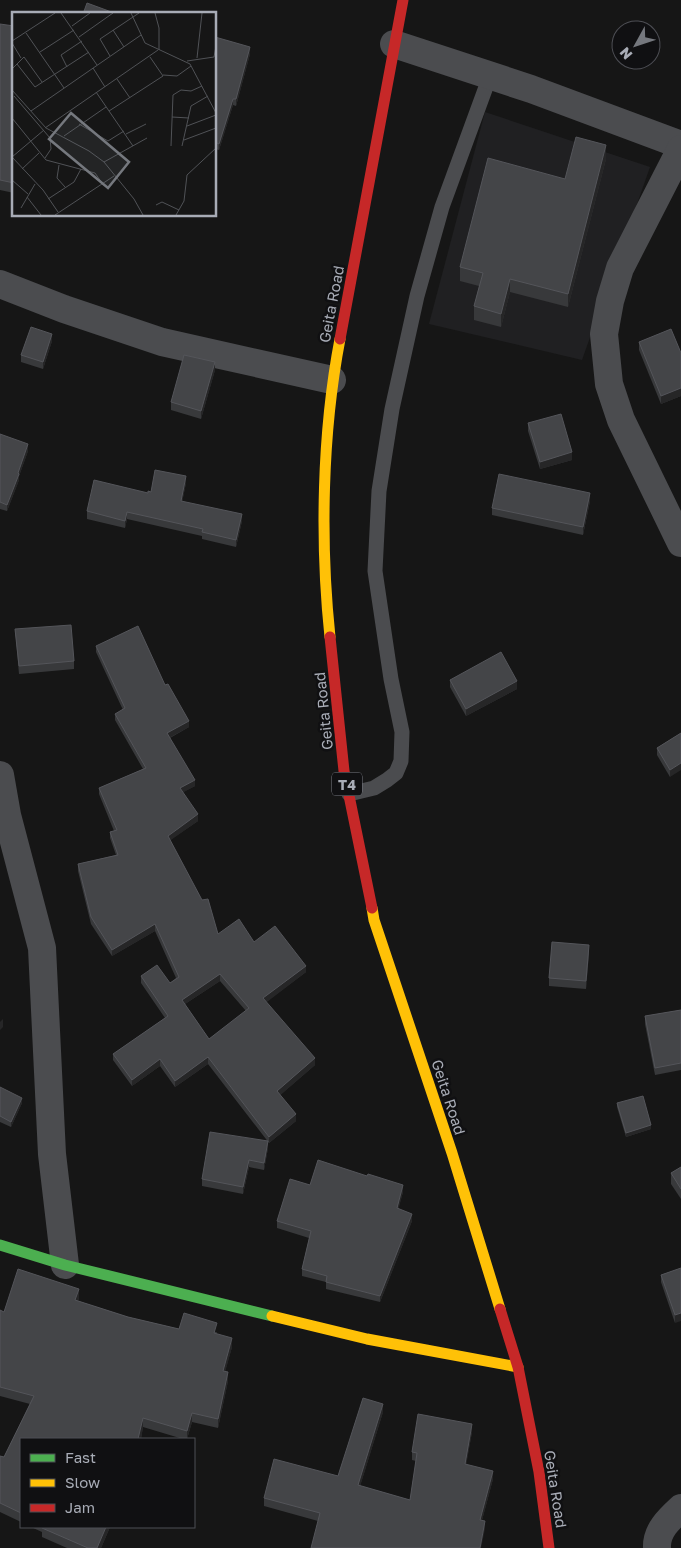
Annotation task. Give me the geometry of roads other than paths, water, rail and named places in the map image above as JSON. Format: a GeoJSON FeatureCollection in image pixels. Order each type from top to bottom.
{"type":"FeatureCollection","features":[{"type":"Feature","properties":{"kind":"main road","name":"Geita Road"},"geometry":{"type":"LineString","coordinates":[[403,0],[332,380],[324,506],[328,616],[344,771],[374,920],[452,1153],[518,1367],[540,1472],[549,1548]]}},
{"type":"Feature","properties":{"kind":"main road"},"geometry":{"type":"LineString","coordinates":[[0,1245],[65,1265],[367,1339],[518,1367]]}},
{"type":"Feature","properties":{"kind":"street"},"geometry":{"type":"LineString","coordinates":[[394,44],[531,89],[681,147],[620,268],[610,301],[604,334],[609,384],[621,420],[681,543]]}},
{"type":"Feature","properties":{"kind":"street"},"geometry":{"type":"LineString","coordinates":[[0,284],[64,309],[162,342],[332,380]]}},
{"type":"Feature","properties":{"kind":"street"},"geometry":{"type":"LineString","coordinates":[[0,775],[7,814],[42,948],[52,1154],[65,1265]]}},
{"type":"Feature","properties":{"kind":"street"},"geometry":{"type":"LineString","coordinates":[[657,1548],[657,1541],[663,1526],[681,1508]]}},
{"type":"Feature","properties":{"kind":"lane"},"geometry":{"type":"LineString","coordinates":[[349,794],[374,788],[387,780],[396,772],[401,761],[402,732],[390,670],[375,571],[379,491],[392,409],[417,296],[442,207],[490,76]]}}]}
